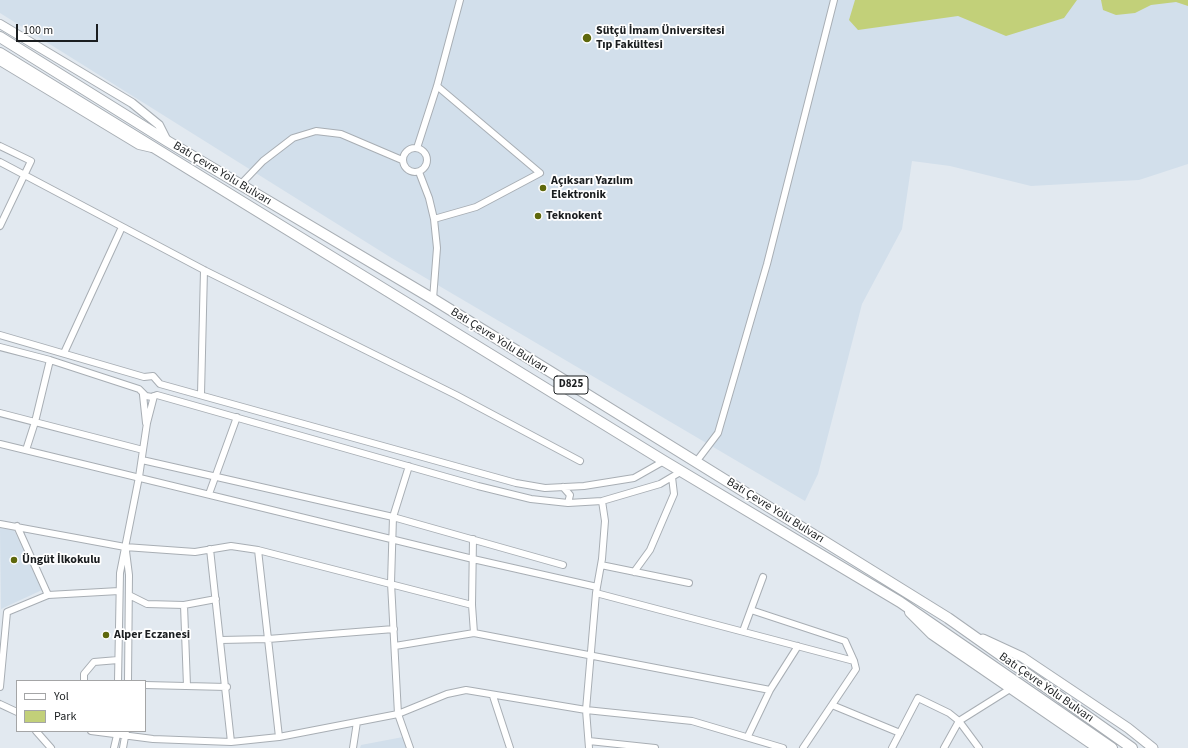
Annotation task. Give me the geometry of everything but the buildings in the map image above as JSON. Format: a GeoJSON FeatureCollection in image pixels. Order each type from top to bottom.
{"type":"FeatureCollection","features":[{"type":"Feature","properties":{"kind":"main road","name":"Batı Çevre Yolu Bulvarı"},"geometry":{"type":"LineString","coordinates":[[0,37],[167,141],[432,299],[948,618],[1132,748]]}},
{"type":"Feature","properties":{"kind":"main road","name":"Batı Çevre Yolu Bulvarı"},"geometry":{"type":"LineString","coordinates":[[0,53],[682,472],[900,602],[1112,748]]}},
{"type":"Feature","properties":{"kind":"main road"},"geometry":{"type":"LineString","coordinates":[[900,602],[932,634],[1098,748]]}},
{"type":"Feature","properties":{"kind":"main road"},"geometry":{"type":"LineString","coordinates":[[963,630],[1022,657],[1128,728],[1153,748]]}},
{"type":"Feature","properties":{"kind":"street"},"geometry":{"type":"LineString","coordinates":[[417,148],[437,86],[460,0]]}},
{"type":"Feature","properties":{"kind":"street"},"geometry":{"type":"LineString","coordinates":[[696,462],[718,433],[767,264],[834,0]]}},
{"type":"Feature","properties":{"kind":"street"},"geometry":{"type":"LineString","coordinates":[[0,24],[132,103],[159,125],[167,141]]}},
{"type":"Feature","properties":{"kind":"street"},"geometry":{"type":"LineString","coordinates":[[0,62],[139,145],[153,148]]}},
{"type":"Feature","properties":{"kind":"street"},"geometry":{"type":"LineString","coordinates":[[434,219],[476,207],[540,173],[437,86]]}},
{"type":"Feature","properties":{"kind":"street"},"geometry":{"type":"LineString","coordinates":[[240,185],[263,161],[293,138],[316,131],[341,134],[402,160],[407,170],[419,172],[425,168],[427,160],[424,152],[417,148],[412,148],[405,152],[402,160]]}},
{"type":"Feature","properties":{"kind":"street"},"geometry":{"type":"LineString","coordinates":[[0,146],[31,161],[2,216],[0,226]]}},
{"type":"Feature","properties":{"kind":"street"},"geometry":{"type":"LineString","coordinates":[[0,162],[204,270],[456,395],[580,461]]}},
{"type":"Feature","properties":{"kind":"street"},"geometry":{"type":"LineString","coordinates":[[419,172],[429,198],[434,219],[437,248],[432,299]]}},
{"type":"Feature","properties":{"kind":"street"},"geometry":{"type":"LineString","coordinates":[[64,353],[122,227]]}},
{"type":"Feature","properties":{"kind":"street"},"geometry":{"type":"LineString","coordinates":[[201,394],[204,270]]}},
{"type":"Feature","properties":{"kind":"street"},"geometry":{"type":"LineString","coordinates":[[0,335],[144,377],[153,376],[160,384],[201,394],[482,475],[544,488],[584,486],[634,478],[664,461]]}},
{"type":"Feature","properties":{"kind":"street"},"geometry":{"type":"LineString","coordinates":[[0,347],[50,360],[141,392],[148,397],[156,395],[531,499],[568,504],[602,501],[660,484],[682,472]]}},
{"type":"Feature","properties":{"kind":"street"},"geometry":{"type":"LineString","coordinates":[[26,450],[35,422],[50,360]]}},
{"type":"Feature","properties":{"kind":"street"},"geometry":{"type":"LineString","coordinates":[[144,377],[139,383],[146,430]]}},
{"type":"Feature","properties":{"kind":"street"},"geometry":{"type":"LineString","coordinates":[[118,680],[120,573],[144,450],[146,430],[156,395],[160,390],[160,384]]}},
{"type":"Feature","properties":{"kind":"street"},"geometry":{"type":"LineString","coordinates":[[0,412],[144,450]]}},
{"type":"Feature","properties":{"kind":"street"},"geometry":{"type":"LineString","coordinates":[[209,494],[238,417]]}},
{"type":"Feature","properties":{"kind":"street"},"geometry":{"type":"LineString","coordinates":[[0,444],[597,590],[854,661]]}},
{"type":"Feature","properties":{"kind":"street"},"geometry":{"type":"LineString","coordinates":[[142,460],[393,517],[563,565]]}},
{"type":"Feature","properties":{"kind":"street"},"geometry":{"type":"LineString","coordinates":[[409,466],[393,517],[391,539],[391,583],[398,714],[410,748]]}},
{"type":"Feature","properties":{"kind":"street"},"geometry":{"type":"LineString","coordinates":[[634,572],[650,550],[674,494],[672,477]]}},
{"type":"Feature","properties":{"kind":"street"},"geometry":{"type":"LineString","coordinates":[[564,487],[570,495],[568,504]]}},
{"type":"Feature","properties":{"kind":"street"},"geometry":{"type":"LineString","coordinates":[[589,748],[586,710],[590,655],[605,521],[602,501]]}},
{"type":"Feature","properties":{"kind":"street"},"geometry":{"type":"LineString","coordinates":[[0,524],[125,547],[195,552],[231,546],[258,550],[472,605]]}},
{"type":"Feature","properties":{"kind":"street"},"geometry":{"type":"LineString","coordinates":[[17,526],[48,594]]}},
{"type":"Feature","properties":{"kind":"street"},"geometry":{"type":"LineString","coordinates":[[473,540],[472,605],[474,634]]}},
{"type":"Feature","properties":{"kind":"street"},"geometry":{"type":"LineString","coordinates":[[125,547],[129,575],[128,680]]}},
{"type":"Feature","properties":{"kind":"street"},"geometry":{"type":"LineString","coordinates":[[210,549],[227,687],[231,742]]}},
{"type":"Feature","properties":{"kind":"street"},"geometry":{"type":"LineString","coordinates":[[258,550],[279,737]]}},
{"type":"Feature","properties":{"kind":"street"},"geometry":{"type":"LineString","coordinates":[[601,566],[689,584]]}},
{"type":"Feature","properties":{"kind":"street"},"geometry":{"type":"LineString","coordinates":[[743,631],[763,577]]}},
{"type":"Feature","properties":{"kind":"street"},"geometry":{"type":"LineString","coordinates":[[0,687],[7,612],[48,594],[119,591]]}},
{"type":"Feature","properties":{"kind":"street"},"geometry":{"type":"LineString","coordinates":[[129,595],[147,604],[184,605],[216,599]]}},
{"type":"Feature","properties":{"kind":"street"},"geometry":{"type":"LineString","coordinates":[[184,605],[187,686]]}},
{"type":"Feature","properties":{"kind":"street"},"geometry":{"type":"LineString","coordinates":[[751,610],[845,642],[854,661],[856,669],[803,748]]}},
{"type":"Feature","properties":{"kind":"street"},"geometry":{"type":"LineString","coordinates":[[221,640],[268,639],[394,629]]}},
{"type":"Feature","properties":{"kind":"street"},"geometry":{"type":"LineString","coordinates":[[395,646],[474,634],[770,690]]}},
{"type":"Feature","properties":{"kind":"street"},"geometry":{"type":"LineString","coordinates":[[748,736],[770,690],[798,646]]}},
{"type":"Feature","properties":{"kind":"street"},"geometry":{"type":"LineString","coordinates":[[84,680],[84,674],[94,662],[118,660]]}},
{"type":"Feature","properties":{"kind":"street"},"geometry":{"type":"LineString","coordinates":[[146,685],[227,687]]}},
{"type":"Feature","properties":{"kind":"street"},"geometry":{"type":"LineString","coordinates":[[944,748],[959,721],[1010,689]]}},
{"type":"Feature","properties":{"kind":"street"},"geometry":{"type":"LineString","coordinates":[[105,732],[231,742],[279,737],[398,714],[447,694],[466,690],[493,696],[586,710],[692,721],[748,736],[783,748]]}},
{"type":"Feature","properties":{"kind":"street"},"geometry":{"type":"LineString","coordinates":[[493,696],[510,748]]}},
{"type":"Feature","properties":{"kind":"street"},"geometry":{"type":"LineString","coordinates":[[892,748],[918,698],[949,713],[959,721],[979,748]]}},
{"type":"Feature","properties":{"kind":"street"},"geometry":{"type":"LineString","coordinates":[[0,704],[16,712]]}},
{"type":"Feature","properties":{"kind":"street"},"geometry":{"type":"LineString","coordinates":[[832,705],[900,733]]}},
{"type":"Feature","properties":{"kind":"street"},"geometry":{"type":"LineString","coordinates":[[353,748],[357,722]]}},
{"type":"Feature","properties":{"kind":"street"},"geometry":{"type":"LineString","coordinates":[[37,732],[51,748]]}},
{"type":"Feature","properties":{"kind":"street"},"geometry":{"type":"LineString","coordinates":[[114,748],[118,733]]}},
{"type":"Feature","properties":{"kind":"street"},"geometry":{"type":"LineString","coordinates":[[123,748],[126,734]]}},
{"type":"Feature","properties":{"kind":"street"},"geometry":{"type":"LineString","coordinates":[[204,748],[205,741]]}},
{"type":"Feature","properties":{"kind":"street"},"geometry":{"type":"LineString","coordinates":[[589,741],[655,748]]}},
{"type":"Feature","properties":{"kind":"shaded area"},"geometry":{"type":"Polygon","coordinates":[[[0,0],[1188,0],[1188,164],[1139,180],[1031,186],[950,166],[912,161],[902,229],[862,304],[818,474],[805,501],[390,257],[0,13],[0,0]]]}},
{"type":"Feature","properties":{"kind":"shaded area","name":"Üngüt İlkokulu"},"geometry":{"type":"Polygon","coordinates":[[[0,528],[14,530],[42,590],[1,609],[0,528]]]}},
{"type":"Feature","properties":{"kind":"shaded area"},"geometry":{"type":"Polygon","coordinates":[[[403,737],[407,748],[360,748],[361,745],[403,737]]]}},
{"type":"Feature","properties":{"kind":"green space"},"geometry":{"type":"Polygon","coordinates":[[[855,0],[1077,0],[1064,18],[1006,36],[958,16],[858,30],[849,20],[855,0]]]}},
{"type":"Feature","properties":{"kind":"green space"},"geometry":{"type":"Polygon","coordinates":[[[1101,0],[1188,0],[1188,6],[1176,2],[1151,5],[1135,13],[1116,15],[1103,10],[1101,0]]]}},
{"type":"Feature","properties":{"kind":"place","name":"Sütçü İmam Üniversitesi Tıp Fakültesi"},"geometry":{"type":"Point","coordinates":[587,38]}},
{"type":"Feature","properties":{"kind":"place","name":"Açıksarı Yazılım Elektronik"},"geometry":{"type":"Point","coordinates":[543,188]}},
{"type":"Feature","properties":{"kind":"place","name":"Teknokent"},"geometry":{"type":"Point","coordinates":[538,216]}},
{"type":"Feature","properties":{"kind":"place","name":"Üngüt İlkokulu"},"geometry":{"type":"Point","coordinates":[14,560]}},
{"type":"Feature","properties":{"kind":"place","name":"Alper Eczanesi"},"geometry":{"type":"Point","coordinates":[106,635]}}]}
